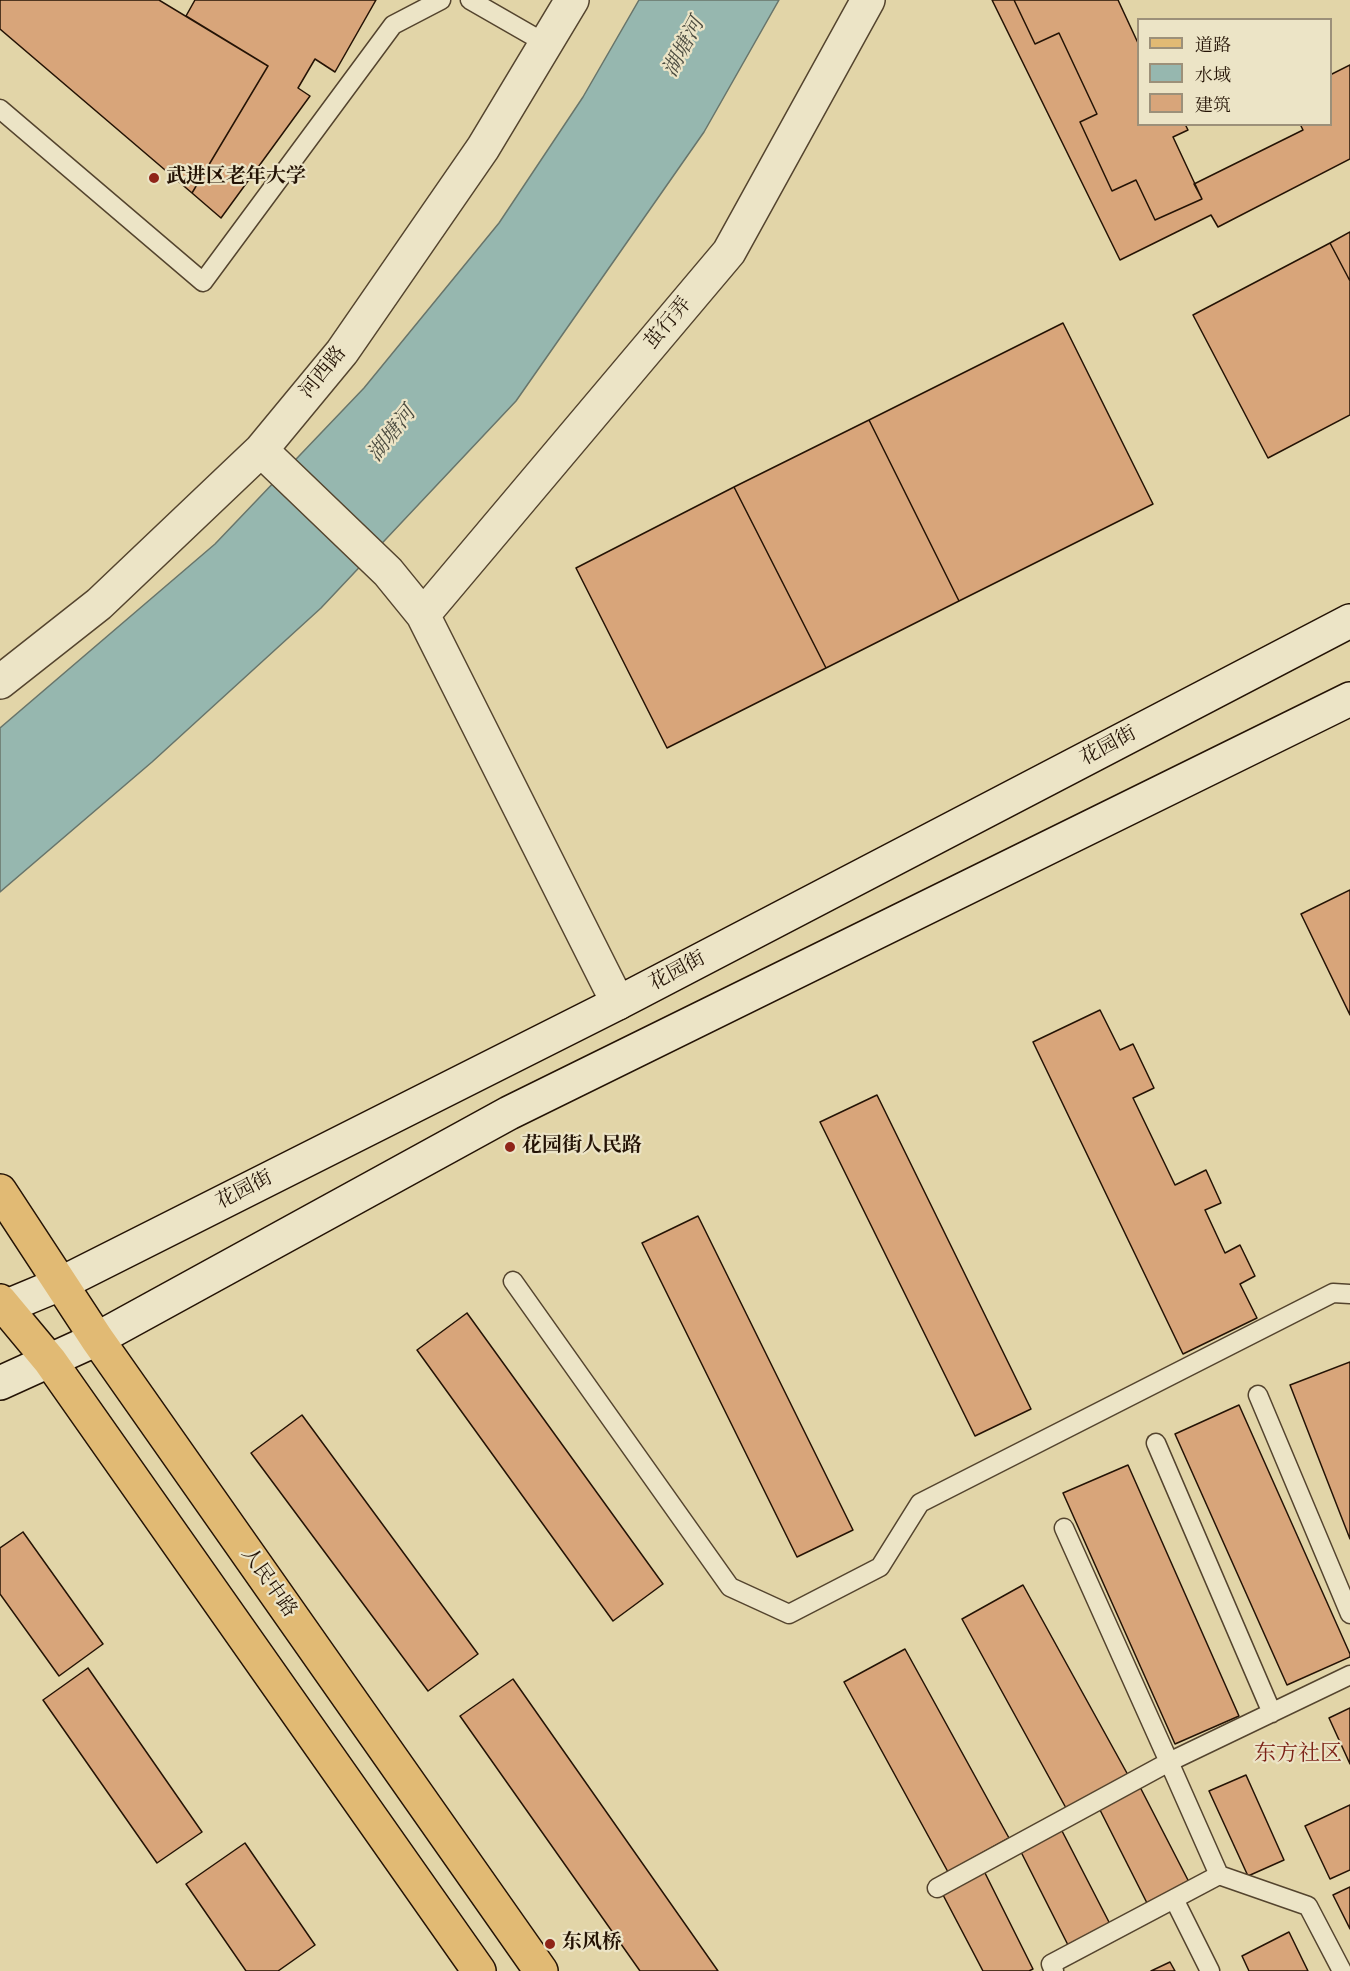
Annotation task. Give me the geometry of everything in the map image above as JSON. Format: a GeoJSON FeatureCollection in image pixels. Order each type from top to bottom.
{"type":"FeatureCollection","features":[{"type":"Feature","properties":{"kind":"main road","name":"河西路"},"geometry":{"type":"LineString","coordinates":[[0,682],[99,604],[270,459],[483,148],[572,0]]}},
{"type":"Feature","properties":{"kind":"main road","name":"茧行弄"},"geometry":{"type":"LineString","coordinates":[[423,615],[729,252],[868,0]]}},
{"type":"Feature","properties":{"kind":"main road"},"geometry":{"type":"LineString","coordinates":[[270,459],[388,572],[423,615],[618,1003]]}},
{"type":"Feature","properties":{"kind":"main road","name":"花园街"},"geometry":{"type":"LineString","coordinates":[[1,1306],[60,1284],[618,1003],[1350,621]]}},
{"type":"Feature","properties":{"kind":"main road"},"geometry":{"type":"LineString","coordinates":[[0,1383],[97,1339],[509,1113],[1350,699]]}},
{"type":"Feature","properties":{"kind":"main road","name":"人民中路"},"geometry":{"type":"LineString","coordinates":[[0,1191],[97,1339],[541,1971]]}},
{"type":"Feature","properties":{"kind":"main road"},"geometry":{"type":"LineString","coordinates":[[1,1306],[50,1361],[479,1971]]}},
{"type":"Feature","properties":{"kind":"lane"},"geometry":{"type":"LineString","coordinates":[[0,108],[203,282],[393,25],[441,0]]}},
{"type":"Feature","properties":{"kind":"lane"},"geometry":{"type":"LineString","coordinates":[[470,0],[545,43]]}},
{"type":"Feature","properties":{"kind":"lane"},"geometry":{"type":"LineString","coordinates":[[513,1281],[730,1587],[789,1614],[880,1567],[920,1503],[1333,1293],[1350,1294]]}},
{"type":"Feature","properties":{"kind":"lane"},"geometry":{"type":"LineString","coordinates":[[1258,1395],[1350,1614]]}},
{"type":"Feature","properties":{"kind":"lane"},"geometry":{"type":"LineString","coordinates":[[1156,1443],[1272,1713]]}},
{"type":"Feature","properties":{"kind":"lane"},"geometry":{"type":"LineString","coordinates":[[1064,1528],[1219,1875],[1308,1906],[1342,1971]]}},
{"type":"Feature","properties":{"kind":"lane"},"geometry":{"type":"LineString","coordinates":[[937,1888],[1168,1762],[1350,1675]]}},
{"type":"Feature","properties":{"kind":"lane"},"geometry":{"type":"LineString","coordinates":[[1054,1971],[1051,1964],[1219,1875]]}},
{"type":"Feature","properties":{"kind":"lane"},"geometry":{"type":"LineString","coordinates":[[1174,1899],[1210,1971]]}},
{"type":"Feature","properties":{"kind":"water","name":"湖塘河"},"geometry":{"type":"Polygon","coordinates":[[[639,0],[779,0],[704,132],[516,401],[321,608],[152,762],[0,892],[0,728],[215,544],[364,388],[499,223],[583,97],[639,0]]]}},
{"type":"Feature","properties":{"kind":"building"},"geometry":{"type":"Polygon","coordinates":[[[0,0],[159,0],[268,66],[192,193],[0,29],[0,0]]]}},
{"type":"Feature","properties":{"kind":"building"},"geometry":{"type":"Polygon","coordinates":[[[195,0],[376,0],[335,72],[315,59],[298,88],[310,96],[221,218],[192,193],[268,66],[186,16],[195,0]]]}},
{"type":"Feature","properties":{"kind":"building"},"geometry":{"type":"Polygon","coordinates":[[[992,0],[1014,0],[1035,44],[1059,33],[1097,114],[1080,122],[1112,191],[1136,180],[1155,220],[1202,199],[1194,184],[1303,130],[1301,126],[1332,126],[1332,74],[1350,65],[1350,159],[1218,227],[1211,215],[1120,260],[992,0]]]}},
{"type":"Feature","properties":{"kind":"building"},"geometry":{"type":"Polygon","coordinates":[[[1014,0],[1118,0],[1137,41],[1137,126],[1186,126],[1188,130],[1173,137],[1202,199],[1155,220],[1136,180],[1112,191],[1080,122],[1097,114],[1059,33],[1035,44],[1014,0]]]}},
{"type":"Feature","properties":{"kind":"building"},"geometry":{"type":"Polygon","coordinates":[[[1350,232],[1350,281],[1330,243],[1350,232]]]}},
{"type":"Feature","properties":{"kind":"building"},"geometry":{"type":"Polygon","coordinates":[[[1330,243],[1350,281],[1350,415],[1268,458],[1193,315],[1330,243]]]}},
{"type":"Feature","properties":{"kind":"building"},"geometry":{"type":"Polygon","coordinates":[[[1063,323],[1153,504],[959,601],[869,420],[1063,323]]]}},
{"type":"Feature","properties":{"kind":"building"},"geometry":{"type":"Polygon","coordinates":[[[869,420],[959,601],[826,668],[734,487],[869,420]]]}},
{"type":"Feature","properties":{"kind":"building"},"geometry":{"type":"Polygon","coordinates":[[[734,487],[826,668],[667,748],[576,568],[734,487]]]}},
{"type":"Feature","properties":{"kind":"building"},"geometry":{"type":"Polygon","coordinates":[[[1350,890],[1350,1015],[1301,914],[1350,890]]]}},
{"type":"Feature","properties":{"kind":"building"},"geometry":{"type":"Polygon","coordinates":[[[1100,1010],[1120,1050],[1133,1044],[1154,1088],[1133,1098],[1175,1185],[1206,1170],[1221,1203],[1205,1210],[1225,1253],[1240,1245],[1255,1276],[1240,1284],[1257,1318],[1183,1354],[1033,1042],[1100,1010]]]}},
{"type":"Feature","properties":{"kind":"building"},"geometry":{"type":"Polygon","coordinates":[[[877,1095],[1031,1409],[975,1436],[820,1122],[877,1095]]]}},
{"type":"Feature","properties":{"kind":"building"},"geometry":{"type":"Polygon","coordinates":[[[698,1216],[853,1530],[797,1557],[642,1243],[698,1216]]]}},
{"type":"Feature","properties":{"kind":"building"},"geometry":{"type":"Polygon","coordinates":[[[467,1313],[663,1584],[613,1621],[417,1350],[467,1313]]]}},
{"type":"Feature","properties":{"kind":"building"},"geometry":{"type":"Polygon","coordinates":[[[1350,1362],[1350,1539],[1290,1385],[1350,1362]]]}},
{"type":"Feature","properties":{"kind":"building"},"geometry":{"type":"Polygon","coordinates":[[[1239,1405],[1350,1654],[1350,1657],[1287,1685],[1175,1434],[1239,1405]]]}},
{"type":"Feature","properties":{"kind":"building"},"geometry":{"type":"Polygon","coordinates":[[[302,1415],[478,1654],[428,1691],[251,1453],[302,1415]]]}},
{"type":"Feature","properties":{"kind":"building"},"geometry":{"type":"Polygon","coordinates":[[[1128,1465],[1239,1716],[1175,1744],[1063,1493],[1128,1465]]]}},
{"type":"Feature","properties":{"kind":"building"},"geometry":{"type":"Polygon","coordinates":[[[23,1532],[103,1644],[59,1676],[0,1594],[0,1548],[23,1532]]]}},
{"type":"Feature","properties":{"kind":"building"},"geometry":{"type":"Polygon","coordinates":[[[1023,1585],[1128,1775],[1066,1808],[962,1619],[1023,1585]]]}},
{"type":"Feature","properties":{"kind":"building"},"geometry":{"type":"Polygon","coordinates":[[[905,1649],[1009,1838],[948,1872],[844,1682],[905,1649]]]}},
{"type":"Feature","properties":{"kind":"building"},"geometry":{"type":"Polygon","coordinates":[[[88,1668],[202,1832],[157,1863],[43,1700],[88,1668]]]}},
{"type":"Feature","properties":{"kind":"building"},"geometry":{"type":"Polygon","coordinates":[[[513,1679],[718,1971],[640,1971],[460,1716],[513,1679]]]}},
{"type":"Feature","properties":{"kind":"building"},"geometry":{"type":"Polygon","coordinates":[[[1350,1708],[1350,1764],[1329,1718],[1350,1708]]]}},
{"type":"Feature","properties":{"kind":"building"},"geometry":{"type":"Polygon","coordinates":[[[1246,1775],[1284,1860],[1248,1876],[1209,1791],[1246,1775]]]}},
{"type":"Feature","properties":{"kind":"building"},"geometry":{"type":"Polygon","coordinates":[[[1140,1787],[1190,1884],[1148,1905],[1099,1808],[1140,1787]]]}},
{"type":"Feature","properties":{"kind":"building"},"geometry":{"type":"Polygon","coordinates":[[[1350,1805],[1350,1870],[1330,1879],[1305,1826],[1350,1805]]]}},
{"type":"Feature","properties":{"kind":"building"},"geometry":{"type":"Polygon","coordinates":[[[1061,1829],[1111,1926],[1069,1947],[1020,1850],[1061,1829]]]}},
{"type":"Feature","properties":{"kind":"building"},"geometry":{"type":"Polygon","coordinates":[[[245,1843],[315,1945],[278,1971],[246,1971],[186,1884],[245,1843]]]}},
{"type":"Feature","properties":{"kind":"building"},"geometry":{"type":"Polygon","coordinates":[[[984,1871],[1033,1969],[1029,1971],[983,1971],[942,1893],[984,1871]]]}},
{"type":"Feature","properties":{"kind":"building"},"geometry":{"type":"Polygon","coordinates":[[[1350,1887],[1350,1929],[1333,1895],[1350,1887]]]}},
{"type":"Feature","properties":{"kind":"building"},"geometry":{"type":"Polygon","coordinates":[[[1289,1932],[1308,1971],[1249,1971],[1242,1956],[1289,1932]]]}},
{"type":"Feature","properties":{"kind":"building"},"geometry":{"type":"Polygon","coordinates":[[[1170,1962],[1175,1971],[1151,1971],[1170,1962]]]}},
{"type":"Feature","properties":{"kind":"place","name":"武进区老年大学"},"geometry":{"type":"Point","coordinates":[154,178]}},
{"type":"Feature","properties":{"kind":"place","name":"花园街人民路"},"geometry":{"type":"Point","coordinates":[510,1147]}},
{"type":"Feature","properties":{"kind":"place","name":"东风桥"},"geometry":{"type":"Point","coordinates":[550,1944]}},
{"type":"Feature","properties":{"kind":"district","name":"东方社区"},"geometry":{"type":"Point","coordinates":[1298,1755]}}]}
